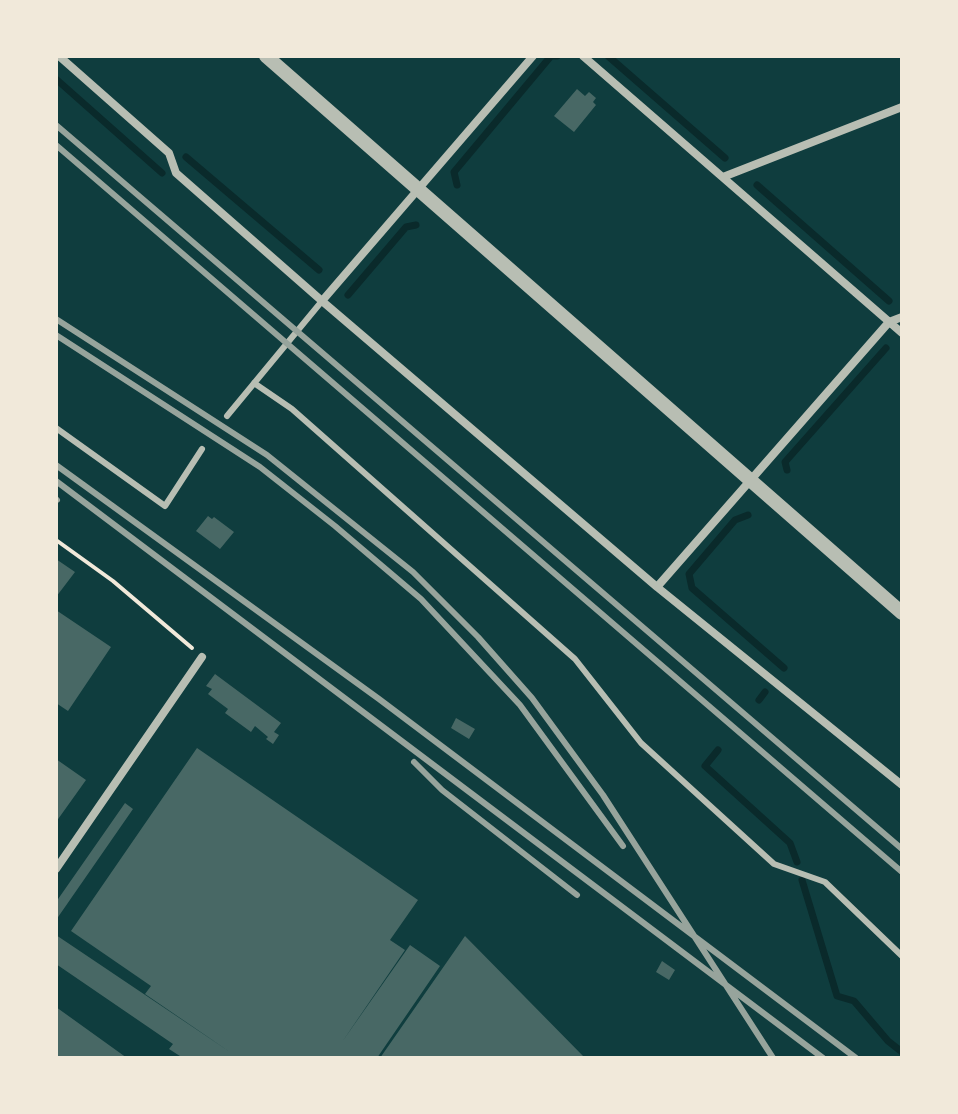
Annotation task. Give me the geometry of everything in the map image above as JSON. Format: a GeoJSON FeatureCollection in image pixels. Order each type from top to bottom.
{"type":"FeatureCollection","features":[{"type":"Feature","properties":{"kind":"street"},"geometry":{"type":"LineString","coordinates":[[59,56],[169,153],[176,173],[322,301],[657,587],[902,785]]}},
{"type":"Feature","properties":{"kind":"street"},"geometry":{"type":"LineString","coordinates":[[266,56],[902,613]]}},
{"type":"Feature","properties":{"kind":"street"},"geometry":{"type":"LineString","coordinates":[[322,301],[533,56]]}},
{"type":"Feature","properties":{"kind":"street"},"geometry":{"type":"LineString","coordinates":[[583,56],[902,333]]}},
{"type":"Feature","properties":{"kind":"street"},"geometry":{"type":"LineString","coordinates":[[723,177],[902,107]]}},
{"type":"Feature","properties":{"kind":"street"},"geometry":{"type":"LineString","coordinates":[[657,587],[889,322],[902,317]]}},
{"type":"Feature","properties":{"kind":"street"},"geometry":{"type":"LineString","coordinates":[[56,869],[202,657]]}},
{"type":"Feature","properties":{"kind":"lane"},"geometry":{"type":"LineString","coordinates":[[227,416],[322,301]]}},
{"type":"Feature","properties":{"kind":"lane"},"geometry":{"type":"LineString","coordinates":[[254,383],[292,409],[575,659],[641,743],[774,864],[825,882],[902,956]]}},
{"type":"Feature","properties":{"kind":"lane"},"geometry":{"type":"LineString","coordinates":[[56,428],[165,506],[202,449]]}},
{"type":"Feature","properties":{"kind":"path"},"geometry":{"type":"LineString","coordinates":[[56,540],[113,581],[202,657]]}},
{"type":"Feature","properties":{"kind":"building"},"geometry":{"type":"Polygon","coordinates":[[[577,89],[585,96],[589,92],[596,98],[593,102],[596,105],[574,132],[554,116],[577,89]]]}},
{"type":"Feature","properties":{"kind":"building"},"geometry":{"type":"Polygon","coordinates":[[[208,516],[234,532],[220,549],[196,531],[208,516]]]}},
{"type":"Feature","properties":{"kind":"building"},"geometry":{"type":"Polygon","coordinates":[[[56,559],[75,572],[56,597],[56,559]]]}},
{"type":"Feature","properties":{"kind":"building"},"geometry":{"type":"Polygon","coordinates":[[[56,610],[111,647],[68,711],[56,703],[56,610]]]}},
{"type":"Feature","properties":{"kind":"building"},"geometry":{"type":"Polygon","coordinates":[[[215,674],[281,723],[274,732],[279,735],[273,744],[255,726],[251,732],[225,713],[228,709],[208,694],[212,689],[206,686],[215,674]]]}},
{"type":"Feature","properties":{"kind":"building"},"geometry":{"type":"Polygon","coordinates":[[[456,718],[475,729],[469,739],[451,728],[456,718]]]}},
{"type":"Feature","properties":{"kind":"building"},"geometry":{"type":"Polygon","coordinates":[[[197,748],[418,900],[390,940],[405,950],[342,1042],[410,945],[440,966],[377,1058],[183,1058],[169,1049],[173,1044],[56,964],[56,935],[230,1052],[145,994],[151,986],[71,931],[197,748]]]}},
{"type":"Feature","properties":{"kind":"building"},"geometry":{"type":"Polygon","coordinates":[[[56,759],[86,780],[56,822],[56,759]]]}},
{"type":"Feature","properties":{"kind":"building"},"geometry":{"type":"Polygon","coordinates":[[[125,803],[133,809],[56,920],[56,902],[125,803]]]}},
{"type":"Feature","properties":{"kind":"building"},"geometry":{"type":"Polygon","coordinates":[[[465,936],[585,1058],[380,1058],[465,936]]]}},
{"type":"Feature","properties":{"kind":"building"},"geometry":{"type":"Polygon","coordinates":[[[662,961],[675,970],[669,980],[656,972],[662,961]]]}},
{"type":"Feature","properties":{"kind":"building"},"geometry":{"type":"Polygon","coordinates":[[[56,1007],[127,1058],[56,1058],[56,1007]]]}},
{"type":"Feature","properties":{"kind":"waterway"},"geometry":{"type":"LineString","coordinates":[[457,185],[454,172],[551,56],[557,56]]}},
{"type":"Feature","properties":{"kind":"waterway"},"geometry":{"type":"LineString","coordinates":[[608,56],[725,158]]}},
{"type":"Feature","properties":{"kind":"waterway"},"geometry":{"type":"LineString","coordinates":[[56,79],[162,173]]}},
{"type":"Feature","properties":{"kind":"waterway"},"geometry":{"type":"LineString","coordinates":[[186,157],[319,270]]}},
{"type":"Feature","properties":{"kind":"waterway"},"geometry":{"type":"LineString","coordinates":[[757,185],[889,301]]}},
{"type":"Feature","properties":{"kind":"waterway"},"geometry":{"type":"LineString","coordinates":[[348,295],[406,227],[416,225]]}},
{"type":"Feature","properties":{"kind":"waterway"},"geometry":{"type":"LineString","coordinates":[[787,470],[785,462],[886,348]]}},
{"type":"Feature","properties":{"kind":"waterway"},"geometry":{"type":"LineString","coordinates":[[748,515],[735,520],[689,574],[692,588],[784,668]]}},
{"type":"Feature","properties":{"kind":"waterway"},"geometry":{"type":"LineString","coordinates":[[759,700],[765,692]]}},
{"type":"Feature","properties":{"kind":"waterway"},"geometry":{"type":"LineString","coordinates":[[718,750],[705,766],[790,843],[797,862]]}},
{"type":"Feature","properties":{"kind":"waterway"},"geometry":{"type":"LineString","coordinates":[[802,880],[837,996],[854,1001],[888,1041],[902,1052]]}},
{"type":"Feature","properties":{"kind":"railway"},"geometry":{"type":"LineString","coordinates":[[56,125],[902,849]]}},
{"type":"Feature","properties":{"kind":"railway"},"geometry":{"type":"LineString","coordinates":[[56,145],[902,872]]}},
{"type":"Feature","properties":{"kind":"railway"},"geometry":{"type":"LineString","coordinates":[[56,319],[267,455],[413,572],[478,637],[532,698],[603,795],[773,1058]]}},
{"type":"Feature","properties":{"kind":"railway"},"geometry":{"type":"LineString","coordinates":[[56,335],[260,467],[421,599],[520,705],[623,846]]}},
{"type":"Feature","properties":{"kind":"railway"},"geometry":{"type":"LineString","coordinates":[[56,465],[379,699],[856,1058]]}},
{"type":"Feature","properties":{"kind":"railway"},"geometry":{"type":"LineString","coordinates":[[56,481],[823,1058]]}},
{"type":"Feature","properties":{"kind":"railway"},"geometry":{"type":"LineString","coordinates":[[414,762],[442,790],[577,895]]}}]}
